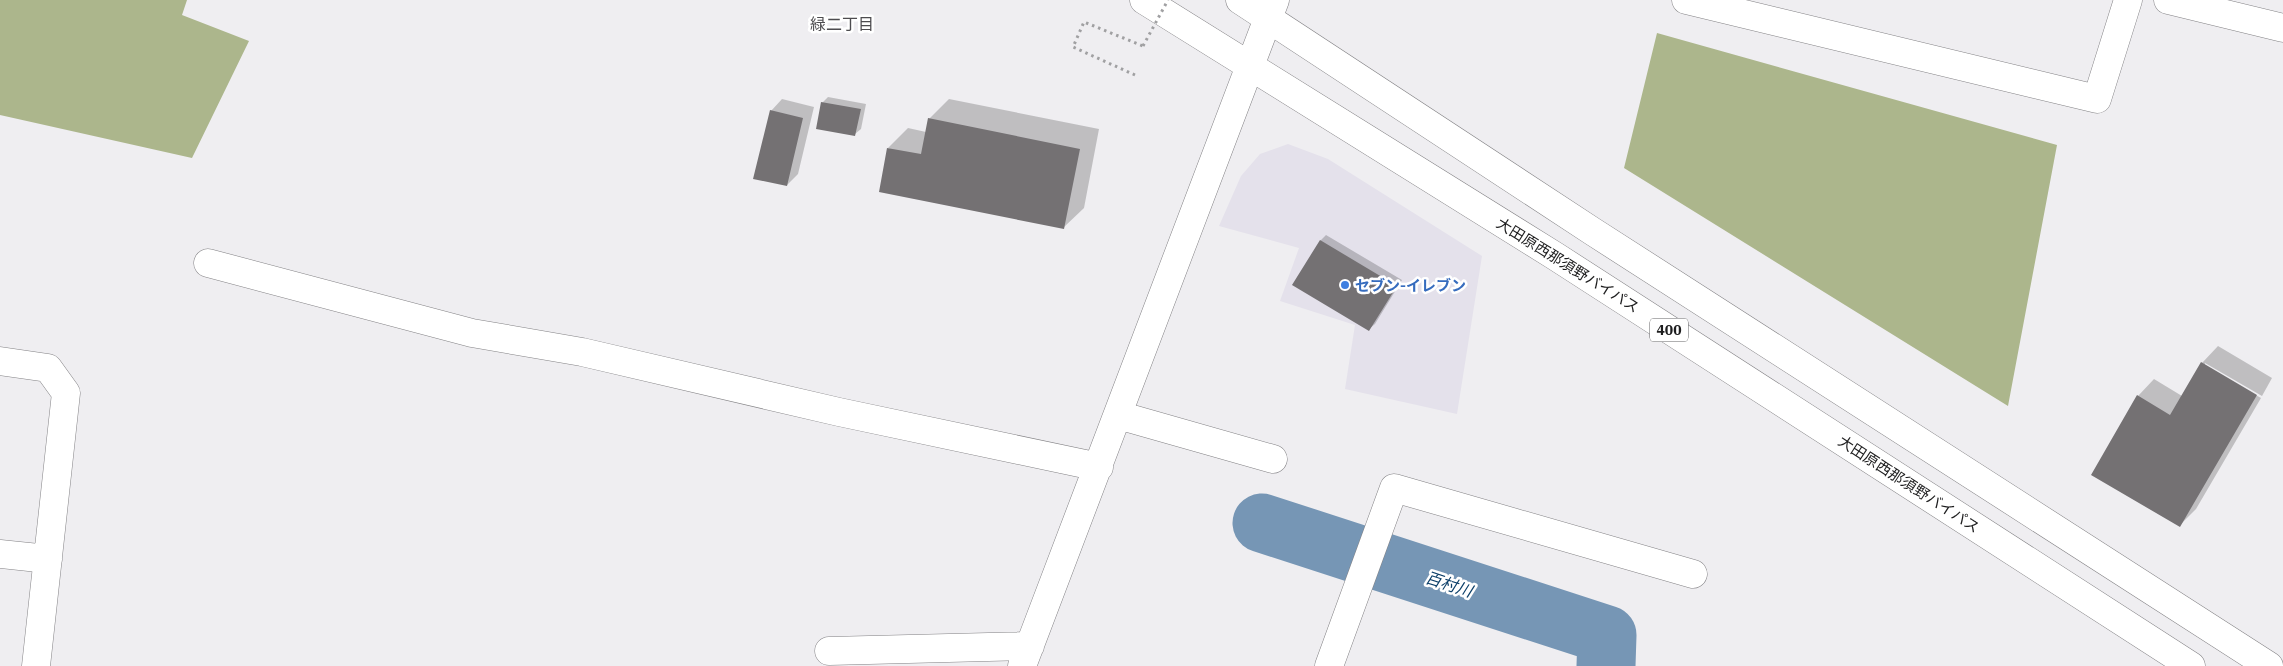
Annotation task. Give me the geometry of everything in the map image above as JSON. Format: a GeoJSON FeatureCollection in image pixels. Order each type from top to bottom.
{"type":"FeatureCollection","features":[{"type":"Feature","properties":{"kind":"main road","name":"大田原西那須野バイパス"},"geometry":{"type":"LineString","coordinates":[[1144,0],[1250,68],[1555,256],[2191,666]]}},
{"type":"Feature","properties":{"kind":"main road","name":"400"},"geometry":{"type":"LineString","coordinates":[[1240,0],[1272,9],[1600,236],[2269,666]]}},
{"type":"Feature","properties":{"kind":"main road"},"geometry":{"type":"LineString","coordinates":[[1686,0],[2097,99],[2128,0]]}},
{"type":"Feature","properties":{"kind":"main road"},"geometry":{"type":"LineString","coordinates":[[2168,0],[2283,28]]}},
{"type":"Feature","properties":{"kind":"main road"},"geometry":{"type":"LineString","coordinates":[[829,651],[1026,656],[1272,9]]}},
{"type":"Feature","properties":{"kind":"main road"},"geometry":{"type":"LineString","coordinates":[[208,263],[472,333],[582,352],[838,412],[1099,467]]}},
{"type":"Feature","properties":{"kind":"main road"},"geometry":{"type":"LineString","coordinates":[[0,360],[48,368],[66,393],[36,666]]}},
{"type":"Feature","properties":{"kind":"main road"},"geometry":{"type":"LineString","coordinates":[[1118,415],[1273,459]]}},
{"type":"Feature","properties":{"kind":"main road"},"geometry":{"type":"LineString","coordinates":[[1329,666],[1394,488],[1693,574]]}},
{"type":"Feature","properties":{"kind":"main road"},"geometry":{"type":"LineString","coordinates":[[0,554],[48,559]]}},
{"type":"Feature","properties":{"kind":"path"},"geometry":{"type":"LineString","coordinates":[[1135,75],[1073,47],[1084,22],[1143,46],[1168,0]]}},
{"type":"Feature","properties":{"kind":"shaded area"},"geometry":{"type":"Polygon","coordinates":[[[1288,144],[1328,159],[1482,256],[1457,414],[1345,389],[1355,325],[1280,301],[1299,248],[1219,226],[1241,176],[1260,154],[1288,144]]]}},
{"type":"Feature","properties":{"kind":"green space"},"geometry":{"type":"Polygon","coordinates":[[[0,0],[187,0],[182,15],[249,41],[192,158],[0,115],[0,0]]]}},
{"type":"Feature","properties":{"kind":"green space"},"geometry":{"type":"Polygon","coordinates":[[[1657,33],[2057,145],[2008,406],[1624,168],[1657,33]]]}},
{"type":"Feature","properties":{"kind":"building"},"geometry":{"type":"Polygon","coordinates":[[[821,102],[861,109],[855,136],[816,129],[821,102]]]}},
{"type":"Feature","properties":{"kind":"building"},"geometry":{"type":"Polygon","coordinates":[[[770,110],[803,118],[787,186],[753,179],[770,110]]]}},
{"type":"Feature","properties":{"kind":"building"},"geometry":{"type":"Polygon","coordinates":[[[928,118],[1080,149],[1064,229],[879,192],[887,148],[921,154],[928,118]]]}},
{"type":"Feature","properties":{"kind":"building","name":"セブン-イレブン"},"geometry":{"type":"Polygon","coordinates":[[[1320,240],[1397,286],[1369,331],[1292,285],[1320,240]]]}},
{"type":"Feature","properties":{"kind":"building"},"geometry":{"type":"Polygon","coordinates":[[[2201,362],[2257,395],[2180,527],[2091,475],[2137,395],[2170,415],[2201,362]]]}},
{"type":"Feature","properties":{"kind":"waterway","name":"百村川"},"geometry":{"type":"LineString","coordinates":[[1262,523],[1607,635],[1606,666]]}},
{"type":"Feature","properties":{"kind":"place","name":"セブン-イレブン"},"geometry":{"type":"Point","coordinates":[1345,285]}},
{"type":"Feature","properties":{"kind":"district","name":"緑二丁目"},"geometry":{"type":"Point","coordinates":[842,24]}}]}
